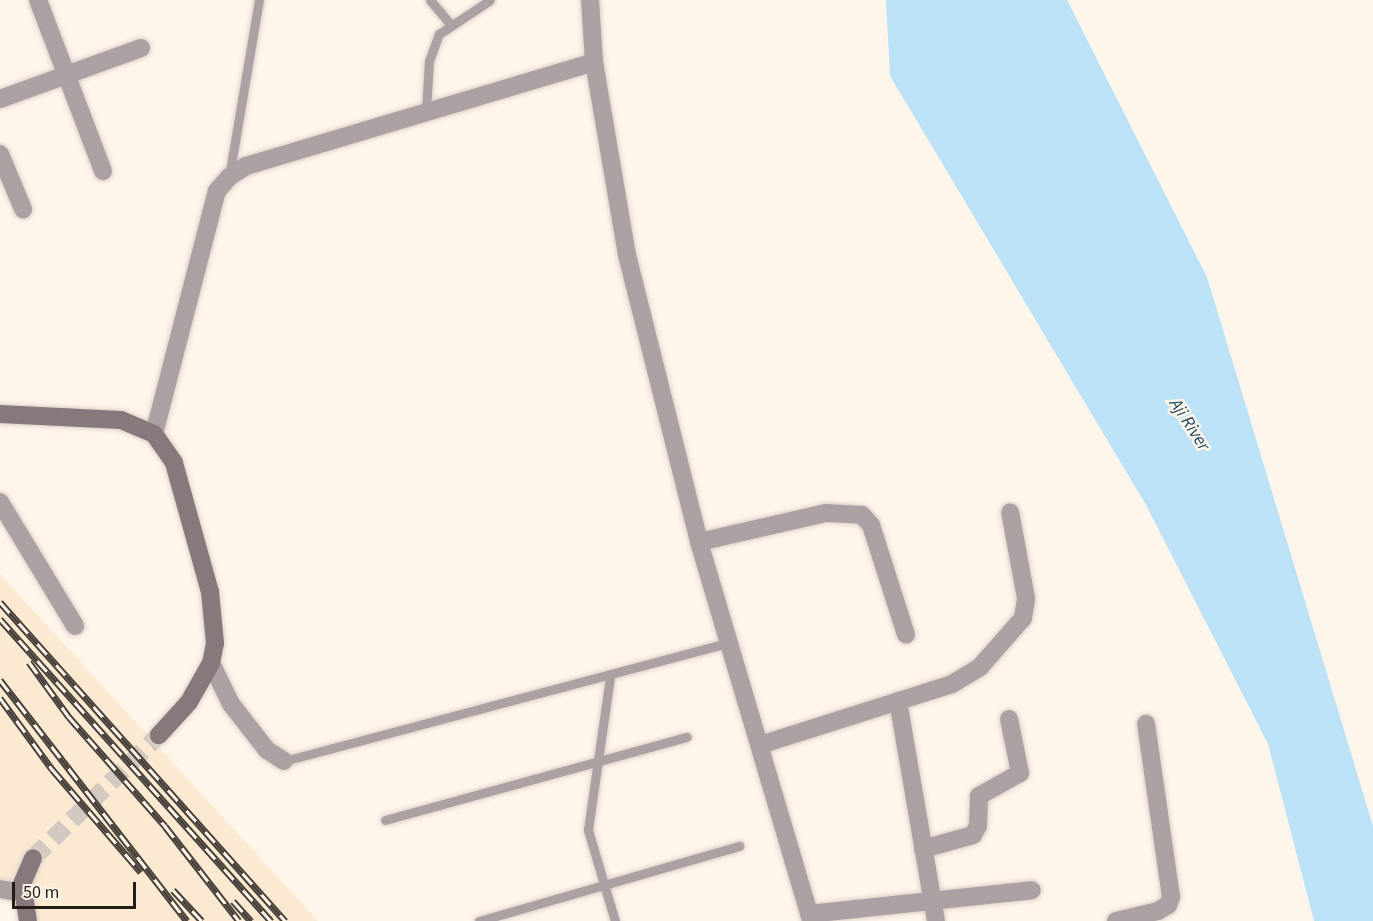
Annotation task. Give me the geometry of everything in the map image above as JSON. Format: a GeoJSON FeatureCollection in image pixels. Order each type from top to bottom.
{"type":"FeatureCollection","features":[{"type":"Feature","properties":{"kind":"street"},"geometry":{"type":"LineString","coordinates":[[38,0],[103,171]]}},
{"type":"Feature","properties":{"kind":"street"},"geometry":{"type":"LineString","coordinates":[[590,0],[594,62],[627,255],[699,542],[731,642],[810,917],[932,898],[1032,890]]}},
{"type":"Feature","properties":{"kind":"street"},"geometry":{"type":"LineString","coordinates":[[0,99],[141,48]]}},
{"type":"Feature","properties":{"kind":"street"},"geometry":{"type":"LineString","coordinates":[[154,434],[217,191],[229,177],[246,166],[594,62]]}},
{"type":"Feature","properties":{"kind":"street"},"geometry":{"type":"LineString","coordinates":[[0,154],[24,209]]}},
{"type":"Feature","properties":{"kind":"street"},"geometry":{"type":"LineString","coordinates":[[0,414],[113,418],[154,434],[174,463],[210,592],[215,624],[211,663],[189,702],[159,735]]}},
{"type":"Feature","properties":{"kind":"street"},"geometry":{"type":"LineString","coordinates":[[0,502],[75,626]]}},
{"type":"Feature","properties":{"kind":"street"},"geometry":{"type":"LineString","coordinates":[[760,744],[898,701],[964,677],[980,667],[1023,618],[1026,598],[1010,512]]}},
{"type":"Feature","properties":{"kind":"street"},"geometry":{"type":"LineString","coordinates":[[699,542],[826,513],[862,515],[871,525],[906,634]]}},
{"type":"Feature","properties":{"kind":"street"},"geometry":{"type":"LineString","coordinates":[[211,663],[231,704],[267,750],[284,761]]}},
{"type":"Feature","properties":{"kind":"street"},"geometry":{"type":"LineString","coordinates":[[898,701],[936,921]]}},
{"type":"Feature","properties":{"kind":"street"},"geometry":{"type":"LineString","coordinates":[[923,849],[974,835],[978,826],[979,796],[1020,773],[1010,719]]}},
{"type":"Feature","properties":{"kind":"street"},"geometry":{"type":"LineString","coordinates":[[1116,921],[1158,911],[1168,905],[1171,897],[1146,724]]}},
{"type":"Feature","properties":{"kind":"street"},"geometry":{"type":"LineString","coordinates":[[28,921],[22,893],[24,876],[33,858]]}},
{"type":"Feature","properties":{"kind":"street"},"geometry":{"type":"LineString","coordinates":[[0,889],[22,893]]}},
{"type":"Feature","properties":{"kind":"lane"},"geometry":{"type":"LineString","coordinates":[[229,177],[259,0]]}},
{"type":"Feature","properties":{"kind":"lane"},"geometry":{"type":"LineString","coordinates":[[430,0],[450,24]]}},
{"type":"Feature","properties":{"kind":"lane"},"geometry":{"type":"LineString","coordinates":[[426,111],[432,47],[450,24],[490,0]]}},
{"type":"Feature","properties":{"kind":"lane"},"geometry":{"type":"LineString","coordinates":[[284,761],[731,642]]}},
{"type":"Feature","properties":{"kind":"lane"},"geometry":{"type":"LineString","coordinates":[[610,676],[588,830],[615,921]]}},
{"type":"Feature","properties":{"kind":"lane"},"geometry":{"type":"LineString","coordinates":[[385,820],[687,737]]}},
{"type":"Feature","properties":{"kind":"lane"},"geometry":{"type":"LineString","coordinates":[[479,921],[739,846]]}},
{"type":"Feature","properties":{"kind":"shaded area"},"geometry":{"type":"Polygon","coordinates":[[[0,574],[318,921],[27,921],[0,890],[0,574]]]}},
{"type":"Feature","properties":{"kind":"water","name":"Aji River"},"geometry":{"type":"Polygon","coordinates":[[[886,0],[1067,0],[1207,277],[1373,826],[1373,921],[1314,921],[1268,744],[1146,505],[890,76],[886,0]]]}},
{"type":"Feature","properties":{"kind":"tunnel"},"geometry":{"type":"LineString","coordinates":[[33,858],[159,735]]}},
{"type":"Feature","properties":{"kind":"railway"},"geometry":{"type":"LineString","coordinates":[[0,602],[285,921]]}},
{"type":"Feature","properties":{"kind":"railway"},"geometry":{"type":"LineString","coordinates":[[0,619],[271,921]]}},
{"type":"Feature","properties":{"kind":"railway"},"geometry":{"type":"LineString","coordinates":[[29,662],[69,717],[165,826],[239,921]]}},
{"type":"Feature","properties":{"kind":"railway"},"geometry":{"type":"LineString","coordinates":[[0,680],[187,921]]}},
{"type":"Feature","properties":{"kind":"railway"},"geometry":{"type":"LineString","coordinates":[[0,698],[52,769],[141,872]]}},
{"type":"Feature","properties":{"kind":"railway"},"geometry":{"type":"LineString","coordinates":[[173,890],[202,921]]}},
{"type":"Feature","properties":{"kind":"railway"},"geometry":{"type":"LineString","coordinates":[[233,901],[251,921]]}}]}
